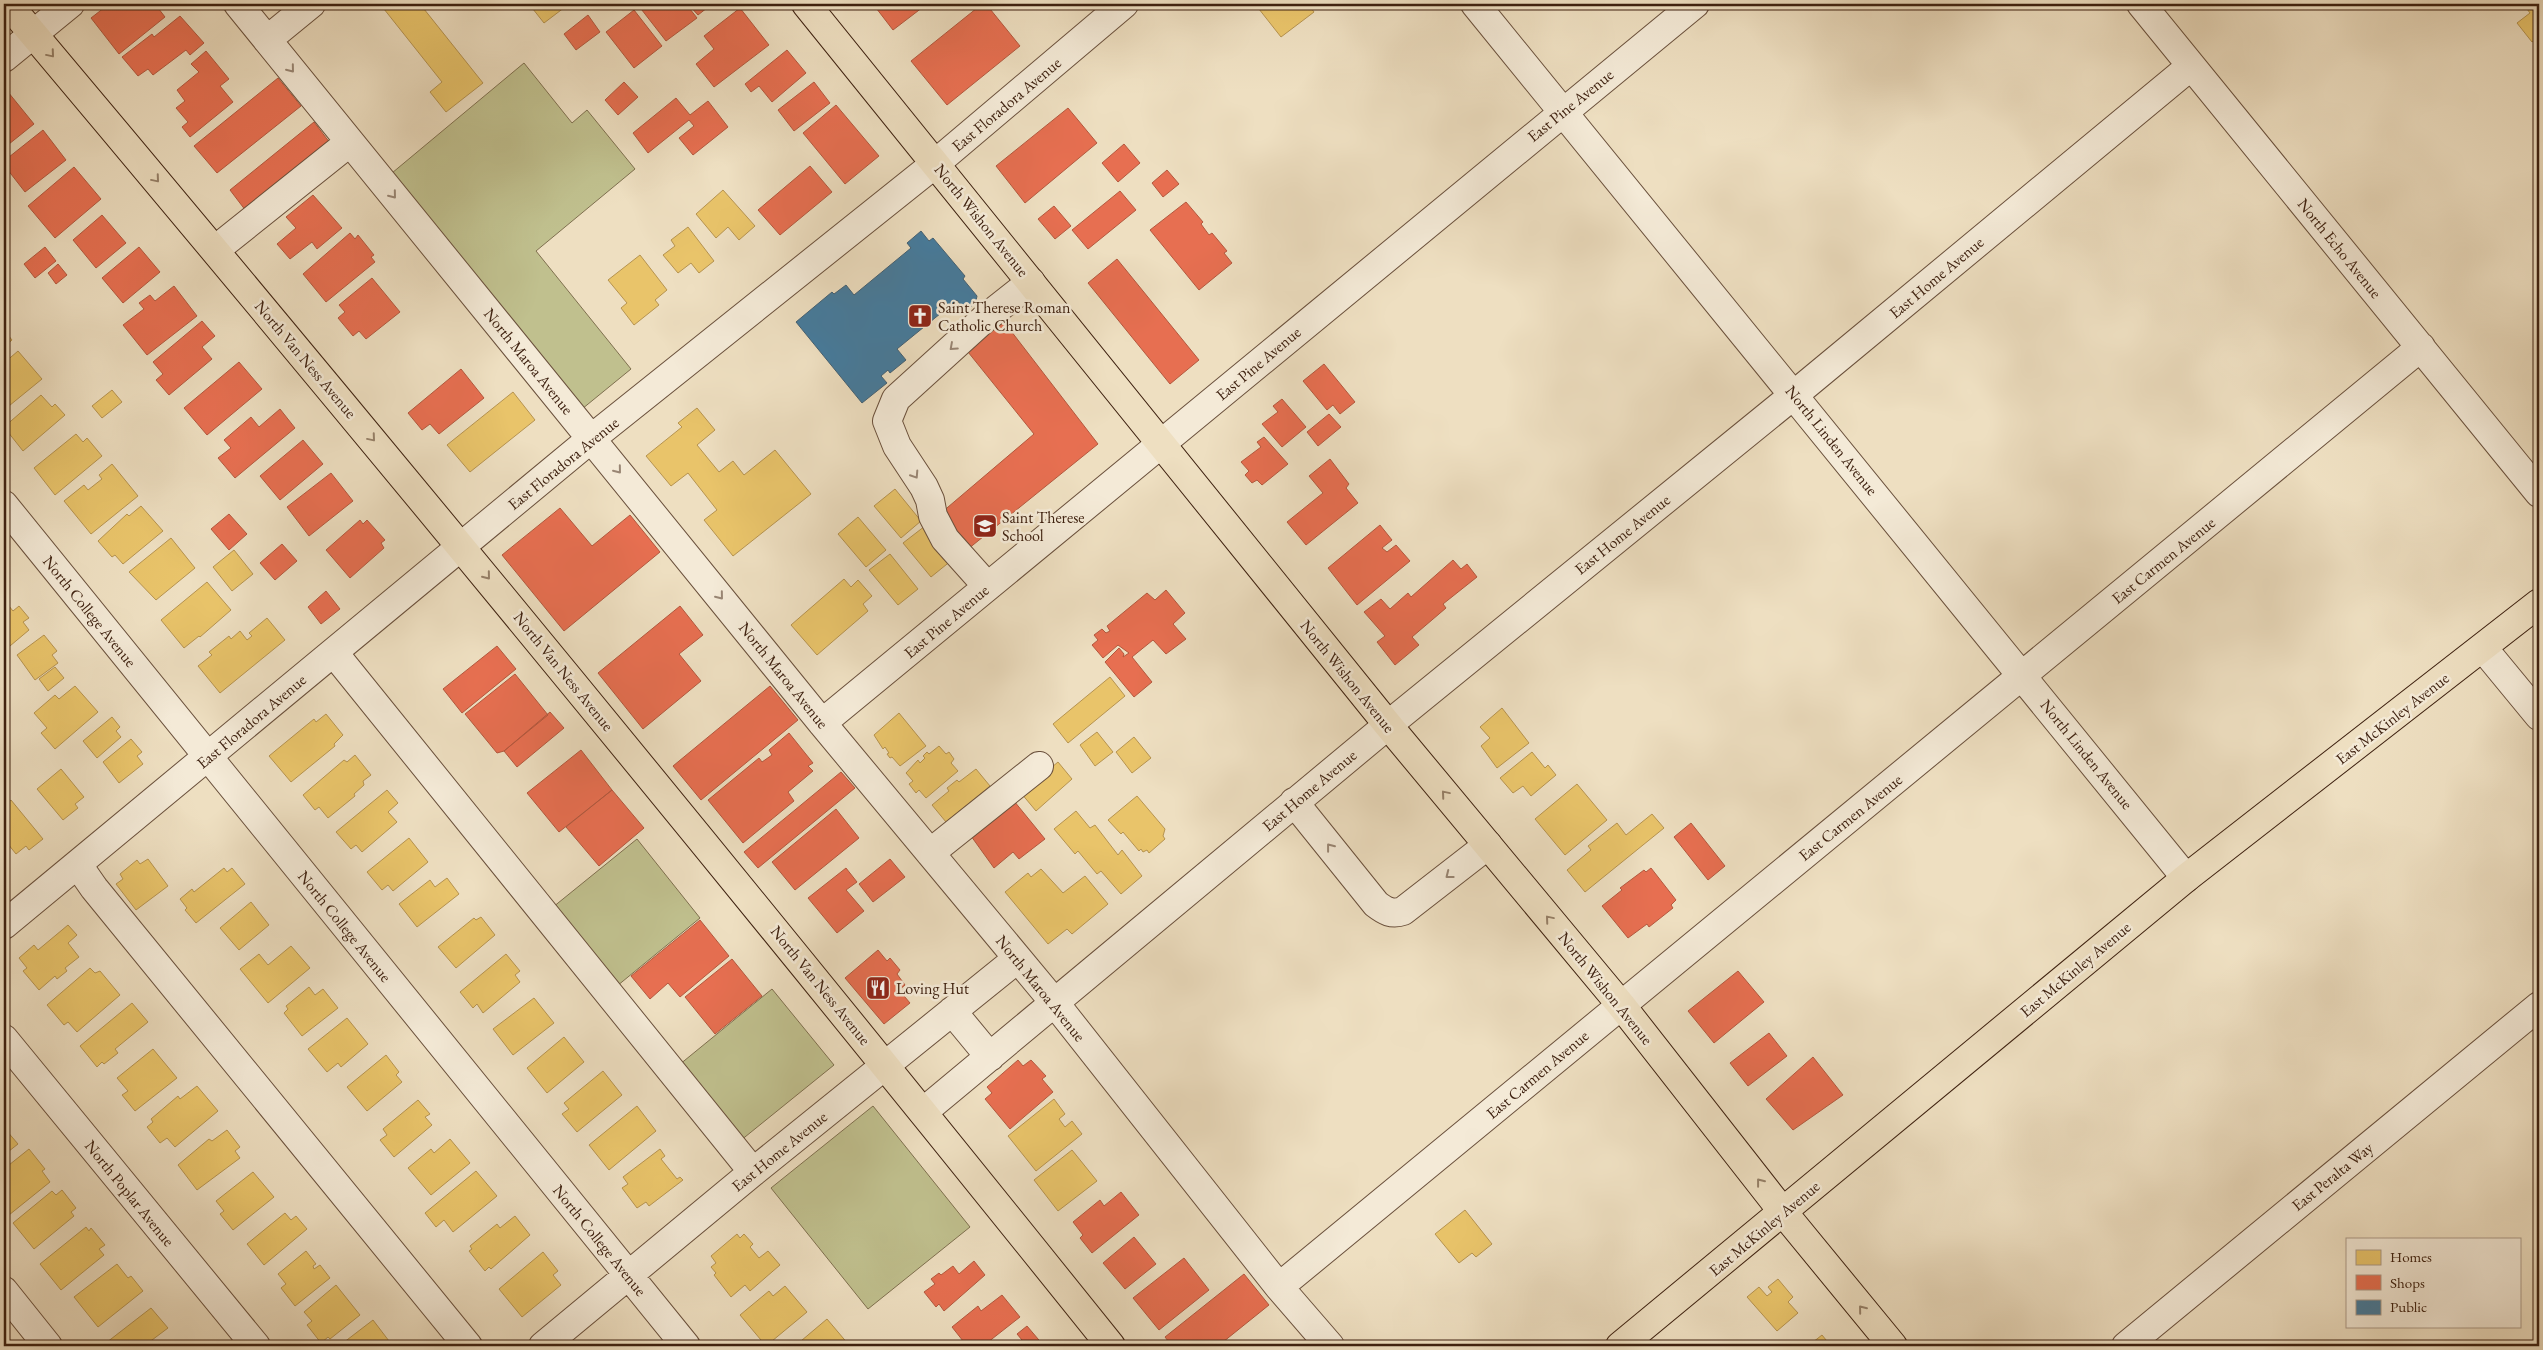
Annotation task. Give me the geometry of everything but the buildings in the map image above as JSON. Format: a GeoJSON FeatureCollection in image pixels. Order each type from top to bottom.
{"type":"FeatureCollection","features":[{"type":"Feature","properties":{"kind":"main road","name":"North Van Ness Avenue"},"geometry":{"type":"LineString","coordinates":[[8,4],[462,545],[886,1064],[1111,1346]]}},
{"type":"Feature","properties":{"kind":"main road","name":"North Wishon Avenue"},"geometry":{"type":"LineString","coordinates":[[806,4],[936,163],[1160,444],[1388,724],[1621,1005],[1783,1212],[1893,1346]]}},
{"type":"Feature","properties":{"kind":"main road","name":"East McKinley Avenue"},"geometry":{"type":"LineString","coordinates":[[1620,1346],[2186,878],[2539,603]]}},
{"type":"Feature","properties":{"kind":"street"},"geometry":{"type":"LineString","coordinates":[[4,58],[70,4]]}},
{"type":"Feature","properties":{"kind":"street","name":"North Maroa Avenue"},"geometry":{"type":"LineString","coordinates":[[238,4],[822,723],[1054,1002],[1279,1287],[1330,1346]]}},
{"type":"Feature","properties":{"kind":"street"},"geometry":{"type":"LineString","coordinates":[[267,40],[311,4]]}},
{"type":"Feature","properties":{"kind":"street","name":"East Floradora Avenue"},"geometry":{"type":"LineString","coordinates":[[4,925],[208,758],[592,438],[936,163],[1124,4]]}},
{"type":"Feature","properties":{"kind":"street","name":"North Linden Avenue"},"geometry":{"type":"LineString","coordinates":[[1475,4],[1795,394],[2186,878]]}},
{"type":"Feature","properties":{"kind":"street","name":"East Pine Avenue"},"geometry":{"type":"LineString","coordinates":[[822,723],[1694,4]]}},
{"type":"Feature","properties":{"kind":"street","name":"North Echo Avenue"},"geometry":{"type":"LineString","coordinates":[[2141,4],[2539,492]]}},
{"type":"Feature","properties":{"kind":"street","name":"East Home Avenue"},"geometry":{"type":"LineString","coordinates":[[924,1112],[1388,724],[1795,394],[2191,66]]}},
{"type":"Feature","properties":{"kind":"street"},"geometry":{"type":"LineString","coordinates":[[215,250],[350,142]]}},
{"type":"Feature","properties":{"kind":"street"},"geometry":{"type":"LineString","coordinates":[[987,586],[945,539],[933,516],[930,500],[924,487],[897,446],[887,421],[896,400],[983,320],[1031,282]]}},
{"type":"Feature","properties":{"kind":"street","name":"East Carmen Avenue"},"geometry":{"type":"LineString","coordinates":[[1279,1287],[2421,347]]}},
{"type":"Feature","properties":{"kind":"street","name":"North College Avenue"},"geometry":{"type":"LineString","coordinates":[[4,505],[686,1346]]}},
{"type":"Feature","properties":{"kind":"street"},"geometry":{"type":"LineString","coordinates":[[2483,648],[2539,716]]}},
{"type":"Feature","properties":{"kind":"street"},"geometry":{"type":"LineString","coordinates":[[334,652],[754,1172]]}},
{"type":"Feature","properties":{"kind":"street"},"geometry":{"type":"LineString","coordinates":[[930,853],[1039,766]]}},
{"type":"Feature","properties":{"kind":"street"},"geometry":{"type":"LineString","coordinates":[[1294,802],[1376,904],[1386,912],[1396,913],[1403,911],[1488,845]]}},
{"type":"Feature","properties":{"kind":"street"},"geometry":{"type":"LineString","coordinates":[[78,864],[94,888],[468,1346]]}},
{"type":"Feature","properties":{"kind":"street","name":"East Home Avenue"},"geometry":{"type":"LineString","coordinates":[[543,1346],[886,1064],[1017,959]]}},
{"type":"Feature","properties":{"kind":"street","name":"East Peralta Way"},"geometry":{"type":"LineString","coordinates":[[2126,1346],[2539,1006]]}},
{"type":"Feature","properties":{"kind":"street"},"geometry":{"type":"LineString","coordinates":[[952,1011],[990,1057]]}},
{"type":"Feature","properties":{"kind":"street","name":"North Poplar Avenue"},"geometry":{"type":"LineString","coordinates":[[4,1039],[256,1346]]}},
{"type":"Feature","properties":{"kind":"street"},"geometry":{"type":"LineString","coordinates":[[4,1291],[48,1346]]}},
{"type":"Feature","properties":{"kind":"green space"},"geometry":{"type":"Polygon","coordinates":[[[524,63],[572,123],[587,110],[635,169],[536,251],[631,369],[582,409],[392,173],[524,63]]]}},
{"type":"Feature","properties":{"kind":"green space"},"geometry":{"type":"Polygon","coordinates":[[[637,839],[700,918],[606,995],[542,916],[637,839]]]}},
{"type":"Feature","properties":{"kind":"green space"},"geometry":{"type":"Polygon","coordinates":[[[772,989],[834,1065],[740,1141],[679,1065],[772,989]]]}},
{"type":"Feature","properties":{"kind":"green space"},"geometry":{"type":"Polygon","coordinates":[[[873,1106],[970,1227],[868,1309],[771,1188],[873,1106]]]}},
{"type":"Feature","properties":{"kind":"place","name":"Saint Therese Roman Catholic Church"},"geometry":{"type":"Point","coordinates":[920,316]}},
{"type":"Feature","properties":{"kind":"place","name":"Saint Therese School"},"geometry":{"type":"Point","coordinates":[985,526]}},
{"type":"Feature","properties":{"kind":"place","name":"Loving Hut"},"geometry":{"type":"Point","coordinates":[878,988]}}]}
